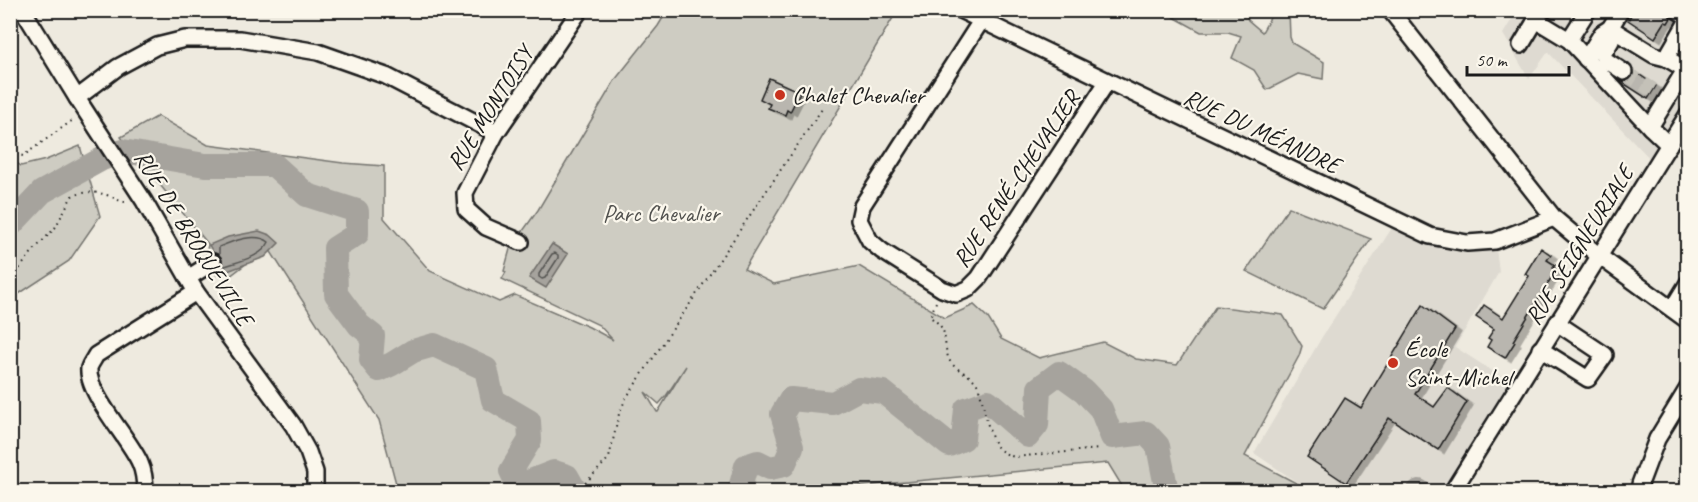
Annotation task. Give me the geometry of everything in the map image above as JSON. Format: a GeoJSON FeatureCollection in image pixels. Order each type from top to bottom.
{"type":"FeatureCollection","features":[{"type":"Feature","properties":{"kind":"street","name":"RUE DE BROQUEVILLE"},"geometry":{"type":"LineString","coordinates":[[23,10],[144,201],[192,285],[293,425],[308,452],[315,472],[315,492]]}},
{"type":"Feature","properties":{"kind":"street","name":"RUE MONTOISY"},"geometry":{"type":"LineString","coordinates":[[521,242],[486,227],[466,209],[465,193],[496,133],[580,10]]}},
{"type":"Feature","properties":{"kind":"street","name":"RUE DU MÉANDRE"},"geometry":{"type":"LineString","coordinates":[[960,10],[1430,236],[1467,243],[1495,241],[1554,218]]}},
{"type":"Feature","properties":{"kind":"street"},"geometry":{"type":"LineString","coordinates":[[1390,10],[1554,218],[1599,256],[1688,321]]}},
{"type":"Feature","properties":{"kind":"street"},"geometry":{"type":"LineString","coordinates":[[1569,40],[1588,10]]}},
{"type":"Feature","properties":{"kind":"street"},"geometry":{"type":"LineString","coordinates":[[1621,10],[1611,28],[1611,41],[1603,54],[1604,59],[1624,72]]}},
{"type":"Feature","properties":{"kind":"street"},"geometry":{"type":"LineString","coordinates":[[1666,58],[1688,19],[1677,10]]}},
{"type":"Feature","properties":{"kind":"street"},"geometry":{"type":"LineString","coordinates":[[1521,45],[1539,15],[1569,40],[1668,144]]}},
{"type":"Feature","properties":{"kind":"street","name":"RUE RENÉ-CHEVALIER"},"geometry":{"type":"LineString","coordinates":[[981,21],[862,206],[859,220],[870,241],[882,251],[942,289],[956,294],[968,289],[979,278],[1107,82]]}},
{"type":"Feature","properties":{"kind":"street"},"geometry":{"type":"LineString","coordinates":[[1586,59],[1602,33],[1611,28]]}},
{"type":"Feature","properties":{"kind":"street"},"geometry":{"type":"LineString","coordinates":[[1611,28],[1654,55],[1666,58],[1686,70],[1650,127]]}},
{"type":"Feature","properties":{"kind":"street"},"geometry":{"type":"LineString","coordinates":[[77,98],[118,67],[156,46],[185,39],[240,39],[318,52],[376,72],[496,133]]}},
{"type":"Feature","properties":{"kind":"street"},"geometry":{"type":"LineString","coordinates":[[1653,90],[1667,99]]}},
{"type":"Feature","properties":{"kind":"street","name":"RUE SEIGNEURIALE"},"geometry":{"type":"LineString","coordinates":[[1452,492],[1688,114]]}},
{"type":"Feature","properties":{"kind":"street"},"geometry":{"type":"LineString","coordinates":[[145,492],[141,464],[97,394],[89,367],[96,355],[192,285],[213,262]]}},
{"type":"Feature","properties":{"kind":"street"},"geometry":{"type":"LineString","coordinates":[[1672,309],[1688,283]]}},
{"type":"Feature","properties":{"kind":"street"},"geometry":{"type":"LineString","coordinates":[[1540,349],[1588,380],[1605,355],[1557,323]]}},
{"type":"Feature","properties":{"kind":"street"},"geometry":{"type":"LineString","coordinates":[[1640,484],[1658,439],[1688,388]]}},
{"type":"Feature","properties":{"kind":"path"},"geometry":{"type":"LineString","coordinates":[[577,492],[609,458],[619,414],[626,398],[822,109]]}},
{"type":"Feature","properties":{"kind":"path"},"geometry":{"type":"LineString","coordinates":[[10,152],[23,156],[86,111]]}},
{"type":"Feature","properties":{"kind":"path"},"geometry":{"type":"LineString","coordinates":[[10,284],[33,251],[55,228],[72,196],[88,191],[110,196],[123,203],[144,201]]}},
{"type":"Feature","properties":{"kind":"path"},"geometry":{"type":"LineString","coordinates":[[930,317],[939,323],[945,333],[948,358],[955,368],[974,379],[996,446],[1004,454],[1014,457],[1099,449]]}},
{"type":"Feature","properties":{"kind":"shaded area"},"geometry":{"type":"Polygon","coordinates":[[[1517,11],[1687,11],[1687,114],[1656,165],[1548,52],[1529,79],[1503,34],[1517,11]]]}},
{"type":"Feature","properties":{"kind":"shaded area","name":"École Saint-Michel"},"geometry":{"type":"Polygon","coordinates":[[[1397,220],[1430,236],[1495,241],[1499,272],[1455,347],[1517,387],[1452,491],[1438,491],[1421,480],[1399,491],[1310,491],[1254,453],[1322,337],[1397,220]]]}},
{"type":"Feature","properties":{"kind":"green space","name":"Parc Chevalier"},"geometry":{"type":"Polygon","coordinates":[[[667,11],[897,11],[744,269],[774,284],[859,266],[945,318],[974,305],[988,318],[1001,339],[1039,358],[1103,342],[1136,359],[1177,365],[1216,306],[1283,315],[1302,346],[1299,356],[1245,456],[1311,491],[1125,491],[1108,463],[820,490],[819,492],[398,491],[379,420],[268,247],[230,276],[205,263],[208,244],[121,137],[158,116],[208,145],[343,163],[384,166],[384,218],[430,271],[499,302],[515,295],[613,340],[599,325],[502,279],[506,272],[504,271],[510,249],[538,210],[615,80],[658,26],[667,11]],[[686,366],[659,404],[645,392],[658,412],[686,366]]]}},
{"type":"Feature","properties":{"kind":"green space"},"geometry":{"type":"Polygon","coordinates":[[[1163,11],[1246,11],[1248,20],[1262,32],[1271,16],[1269,11],[1289,11],[1292,43],[1324,62],[1323,79],[1298,74],[1267,90],[1254,70],[1232,58],[1241,36],[1228,32],[1201,32],[1163,11]]]}},
{"type":"Feature","properties":{"kind":"green space"},"geometry":{"type":"Polygon","coordinates":[[[80,146],[100,216],[69,261],[11,299],[11,159],[21,166],[46,160],[80,146]]]}},
{"type":"Feature","properties":{"kind":"green space"},"geometry":{"type":"Polygon","coordinates":[[[1289,207],[1371,239],[1323,309],[1246,271],[1289,207]]]}},
{"type":"Feature","properties":{"kind":"water"},"geometry":{"type":"Polygon","coordinates":[[[259,231],[270,235],[279,243],[265,257],[217,275],[214,271],[213,252],[209,245],[228,237],[259,231]]]}},
{"type":"Feature","properties":{"kind":"water"},"geometry":{"type":"Polygon","coordinates":[[[552,244],[568,254],[546,288],[529,278],[552,244]]]}},
{"type":"Feature","properties":{"kind":"building"},"geometry":{"type":"Polygon","coordinates":[[[1634,10],[1667,10],[1671,18],[1668,23],[1665,22],[1655,38],[1628,20],[1634,10]]]}},
{"type":"Feature","properties":{"kind":"building"},"geometry":{"type":"Polygon","coordinates":[[[1634,71],[1656,86],[1648,99],[1620,81],[1629,80],[1634,71]]]}},
{"type":"Feature","properties":{"kind":"building","name":"Chalet Chevalier"},"geometry":{"type":"Polygon","coordinates":[[[769,78],[800,92],[790,112],[787,110],[785,115],[768,108],[770,104],[760,99],[769,78]]]}},
{"type":"Feature","properties":{"kind":"building"},"geometry":{"type":"Polygon","coordinates":[[[1541,248],[1551,255],[1547,260],[1555,265],[1553,268],[1556,270],[1505,358],[1487,347],[1491,340],[1488,338],[1494,329],[1476,317],[1484,305],[1503,318],[1529,276],[1525,274],[1541,248]]]}},
{"type":"Feature","properties":{"kind":"building"},"geometry":{"type":"Polygon","coordinates":[[[1423,305],[1455,329],[1415,394],[1434,407],[1448,388],[1467,402],[1438,450],[1389,418],[1346,483],[1307,457],[1345,398],[1361,408],[1423,305]]]}},
{"type":"Feature","properties":{"kind":"waterway"},"geometry":{"type":"LineString","coordinates":[[10,226],[42,192],[102,159],[123,151],[205,165],[274,165],[307,195],[357,211],[357,234],[335,248],[336,294],[359,325],[373,336],[371,360],[379,370],[413,351],[434,345],[486,369],[493,400],[529,421],[530,440],[511,471],[518,486],[554,472],[567,476],[576,492]]}},
{"type":"Feature","properties":{"kind":"waterway"},"geometry":{"type":"LineString","coordinates":[[739,492],[746,466],[758,462],[770,468],[784,465],[792,447],[782,414],[791,399],[833,403],[859,389],[883,392],[949,445],[963,439],[966,409],[988,401],[1028,436],[1037,425],[1039,388],[1059,373],[1084,391],[1101,409],[1112,437],[1146,433],[1158,446],[1167,492]]}},
{"type":"Feature","properties":{"kind":"tunnel"},"geometry":{"type":"LineString","coordinates":[[1624,72],[1653,90]]}},
{"type":"Feature","properties":{"kind":"place","name":"Chalet Chevalier"},"geometry":{"type":"Point","coordinates":[780,95]}},
{"type":"Feature","properties":{"kind":"place","name":"École Saint-Michel"},"geometry":{"type":"Point","coordinates":[1393,363]}}]}
